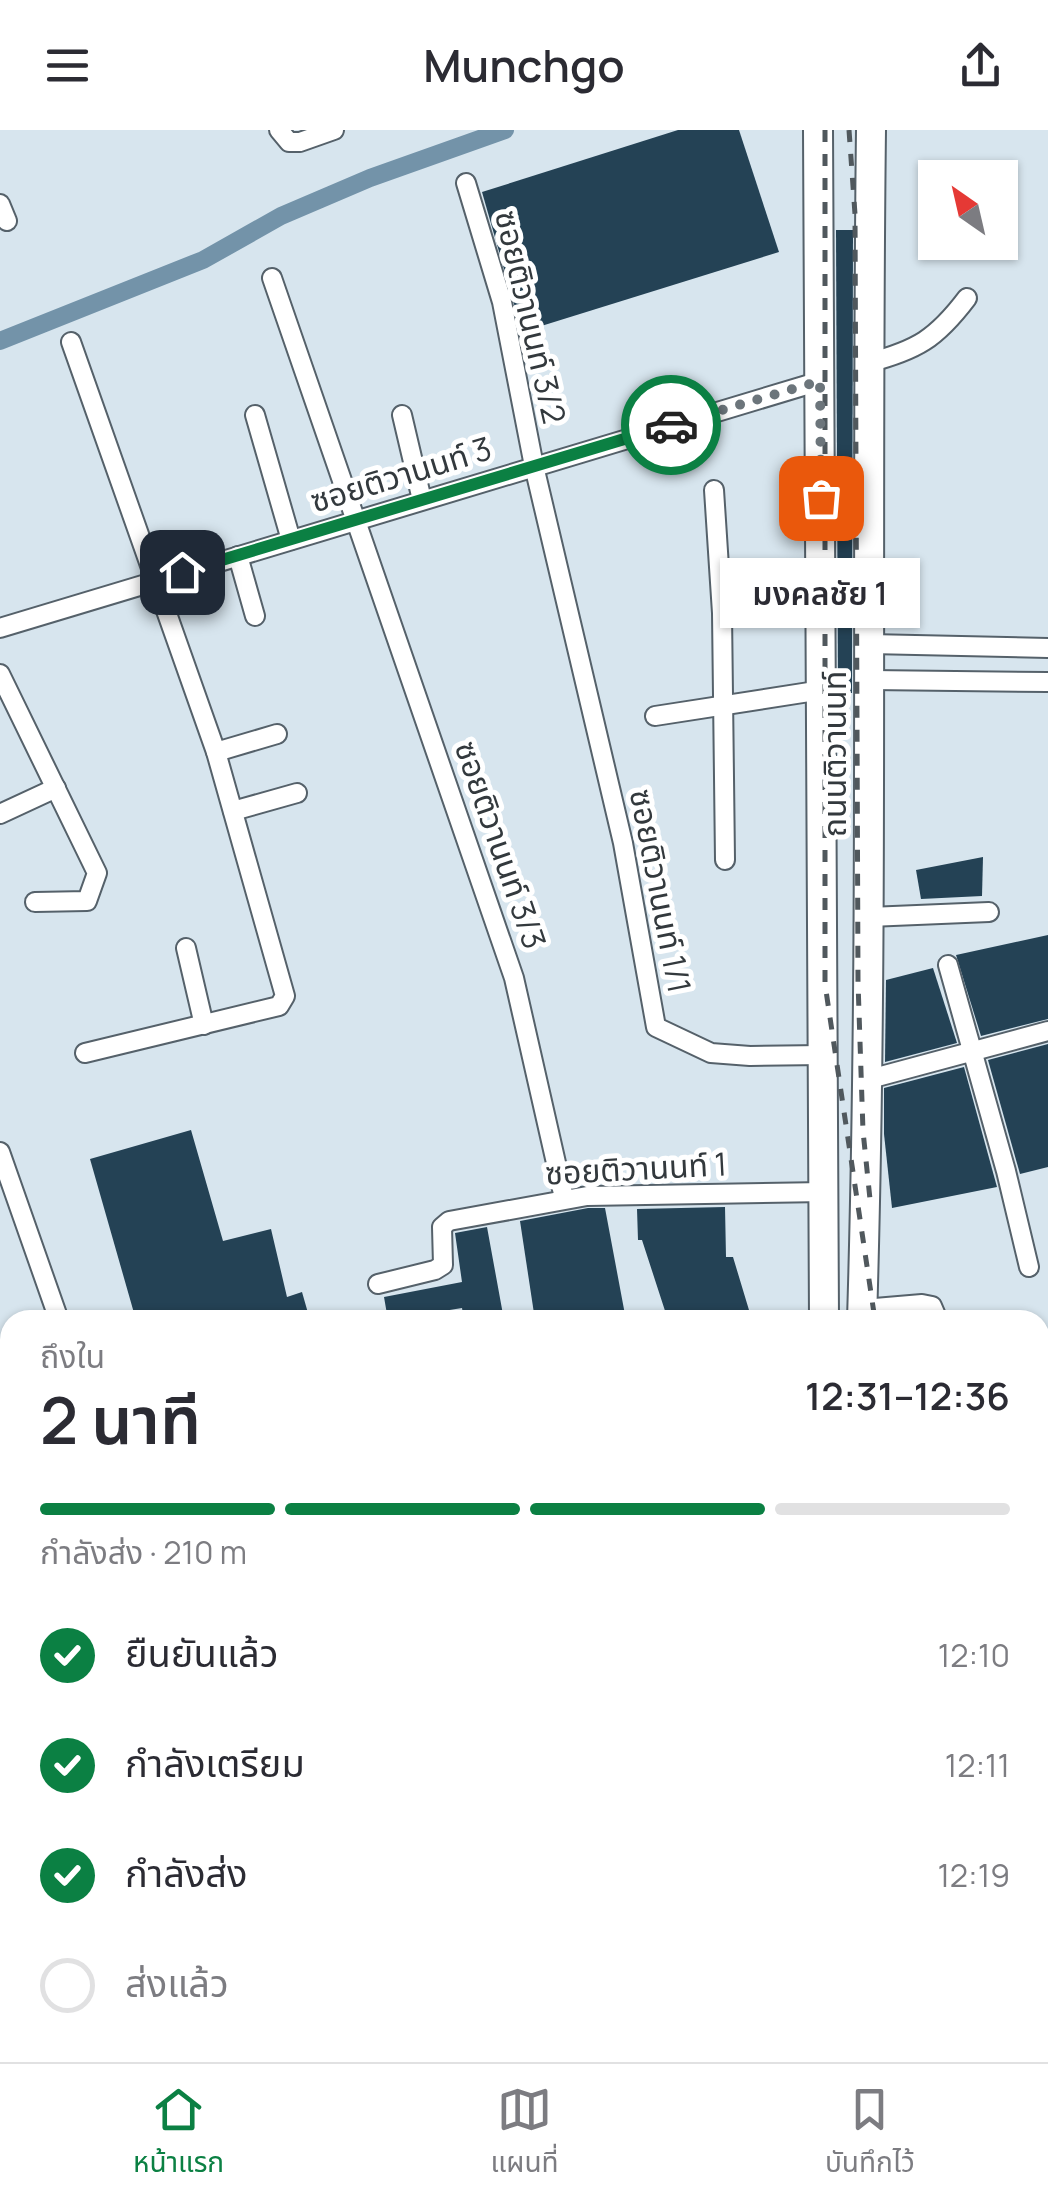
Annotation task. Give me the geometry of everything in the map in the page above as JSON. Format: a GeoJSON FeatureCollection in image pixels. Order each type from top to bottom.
{"type":"FeatureCollection","features":[{"type":"Feature","properties":{"kind":"main road","name":"ถนนติวานนท์"},"geometry":{"type":"LineString","coordinates":[[818,130],[824,1310]]}},
{"type":"Feature","properties":{"kind":"main road","name":"ถนนติวานนท์"},"geometry":{"type":"LineString","coordinates":[[870,1310],[864,1258],[871,680],[868,364],[871,130]]}},
{"type":"Feature","properties":{"kind":"main road"},"geometry":{"type":"LineString","coordinates":[[822,645],[870,644]]}},
{"type":"Feature","properties":{"kind":"main road","name":"ถนนติวานนท์"},"geometry":{"type":"LineString","coordinates":[[825,1205],[834,1310]]}},
{"type":"Feature","properties":{"kind":"street"},"geometry":{"type":"LineString","coordinates":[[280,130],[289,142],[300,142],[334,130]]}},
{"type":"Feature","properties":{"kind":"street","name":"ซอยติวานนท์ 3/2"},"geometry":{"type":"LineString","coordinates":[[466,183],[502,302],[534,466],[592,717]]}},
{"type":"Feature","properties":{"kind":"street","name":"ซอยติวานนท์ 3/3"},"geometry":{"type":"LineString","coordinates":[[272,278],[514,978],[564,1198]]}},
{"type":"Feature","properties":{"kind":"street"},"geometry":{"type":"LineString","coordinates":[[868,364],[909,352],[946,325],[967,298]]}},
{"type":"Feature","properties":{"kind":"street"},"geometry":{"type":"LineString","coordinates":[[71,342],[216,752],[286,996],[279,1006],[85,1053]]}},
{"type":"Feature","properties":{"kind":"street","name":"ซอยติวานนท์ 3"},"geometry":{"type":"LineString","coordinates":[[0,628],[820,381]]}},
{"type":"Feature","properties":{"kind":"street"},"geometry":{"type":"LineString","coordinates":[[254,415],[291,540]]}},
{"type":"Feature","properties":{"kind":"street"},"geometry":{"type":"LineString","coordinates":[[402,415],[422,500]]}},
{"type":"Feature","properties":{"kind":"street"},"geometry":{"type":"LineString","coordinates":[[714,490],[722,612],[725,860]]}},
{"type":"Feature","properties":{"kind":"street"},"geometry":{"type":"LineString","coordinates":[[238,556],[254,616]]}},
{"type":"Feature","properties":{"kind":"street"},"geometry":{"type":"LineString","coordinates":[[870,644],[1048,648]]}},
{"type":"Feature","properties":{"kind":"street"},"geometry":{"type":"LineString","coordinates":[[0,674],[96,876],[87,900],[36,902]]}},
{"type":"Feature","properties":{"kind":"street"},"geometry":{"type":"LineString","coordinates":[[871,680],[1048,682]]}},
{"type":"Feature","properties":{"kind":"street"},"geometry":{"type":"LineString","coordinates":[[654,716],[822,690]]}},
{"type":"Feature","properties":{"kind":"street","name":"ซอยติวานนท์ 1/1"},"geometry":{"type":"LineString","coordinates":[[592,717],[624,843],[656,1027],[712,1053],[823,1055]]}},
{"type":"Feature","properties":{"kind":"street"},"geometry":{"type":"LineString","coordinates":[[216,752],[277,734]]}},
{"type":"Feature","properties":{"kind":"street"},"geometry":{"type":"LineString","coordinates":[[0,814],[56,788]]}},
{"type":"Feature","properties":{"kind":"street"},"geometry":{"type":"LineString","coordinates":[[232,811],[297,792]]}},
{"type":"Feature","properties":{"kind":"street"},"geometry":{"type":"LineString","coordinates":[[869,917],[988,912]]}},
{"type":"Feature","properties":{"kind":"street"},"geometry":{"type":"LineString","coordinates":[[186,948],[204,1025]]}},
{"type":"Feature","properties":{"kind":"street"},"geometry":{"type":"LineString","coordinates":[[948,965],[1028,1267]]}},
{"type":"Feature","properties":{"kind":"street"},"geometry":{"type":"LineString","coordinates":[[866,1080],[1048,1031]]}},
{"type":"Feature","properties":{"kind":"street"},"geometry":{"type":"LineString","coordinates":[[0,1152],[54,1310]]}},
{"type":"Feature","properties":{"kind":"street","name":"ซอยติวานนท์ 1"},"geometry":{"type":"LineString","coordinates":[[378,1284],[443,1265],[442,1227],[449,1221],[564,1198],[825,1205]]}},
{"type":"Feature","properties":{"kind":"street"},"geometry":{"type":"LineString","coordinates":[[896,1310],[922,1304],[934,1310]]}},
{"type":"Feature","properties":{"kind":"building"},"geometry":{"type":"Polygon","coordinates":[[[678,130],[739,130],[779,252],[522,332],[482,192],[678,130]]]}},
{"type":"Feature","properties":{"kind":"building"},"geometry":{"type":"Polygon","coordinates":[[[836,230],[853,230],[852,693],[838,693],[836,230]]]}},
{"type":"Feature","properties":{"kind":"building"},"geometry":{"type":"Polygon","coordinates":[[[983,857],[982,896],[921,899],[916,870],[983,857]]]}},
{"type":"Feature","properties":{"kind":"building"},"geometry":{"type":"Polygon","coordinates":[[[1048,935],[1048,1019],[981,1036],[956,955],[1048,935]]]}},
{"type":"Feature","properties":{"kind":"building"},"geometry":{"type":"Polygon","coordinates":[[[933,968],[957,1043],[885,1062],[886,980],[933,968]]]}},
{"type":"Feature","properties":{"kind":"building"},"geometry":{"type":"Polygon","coordinates":[[[1048,1044],[1048,1167],[1020,1174],[988,1060],[1048,1044]]]}},
{"type":"Feature","properties":{"kind":"building"},"geometry":{"type":"Polygon","coordinates":[[[964,1067],[997,1187],[892,1208],[884,1134],[884,1088],[964,1067]]]}},
{"type":"Feature","properties":{"kind":"building"},"geometry":{"type":"Polygon","coordinates":[[[191,1130],[223,1241],[271,1229],[287,1297],[302,1292],[307,1310],[133,1310],[90,1159],[191,1130]]]}},
{"type":"Feature","properties":{"kind":"building"},"geometry":{"type":"Polygon","coordinates":[[[725,1207],[726,1257],[733,1257],[749,1310],[665,1310],[642,1240],[638,1240],[637,1209],[725,1207]]]}},
{"type":"Feature","properties":{"kind":"building"},"geometry":{"type":"Polygon","coordinates":[[[605,1208],[624,1310],[533,1310],[520,1221],[605,1208]]]}},
{"type":"Feature","properties":{"kind":"building"},"geometry":{"type":"Polygon","coordinates":[[[487,1227],[502,1310],[386,1310],[384,1297],[462,1282],[455,1233],[487,1227]]]}},
{"type":"Feature","properties":{"kind":"waterway"},"geometry":{"type":"LineString","coordinates":[[0,341],[203,260],[281,216],[370,178],[505,130]]}},
{"type":"Feature","properties":{"kind":"railway"},"geometry":{"type":"LineString","coordinates":[[825,130],[825,984],[874,1310]]}},
{"type":"Feature","properties":{"kind":"railway"},"geometry":{"type":"LineString","coordinates":[[849,130],[855,214],[858,982],[863,1131],[871,1209]]}},
{"type":"Feature","properties":{"kind":"way so far"},"geometry":{"type":"LineString","coordinates":[[671,425],[820,381],[821,498]]}},
{"type":"Feature","properties":{"kind":"place","name":"มงคลชัย 1"},"geometry":{"type":"Point","coordinates":[821,498]}},
{"type":"Feature","properties":{"kind":"route"},"geometry":{"type":"LineString","coordinates":[[182,572],[671,425]]}}]}
